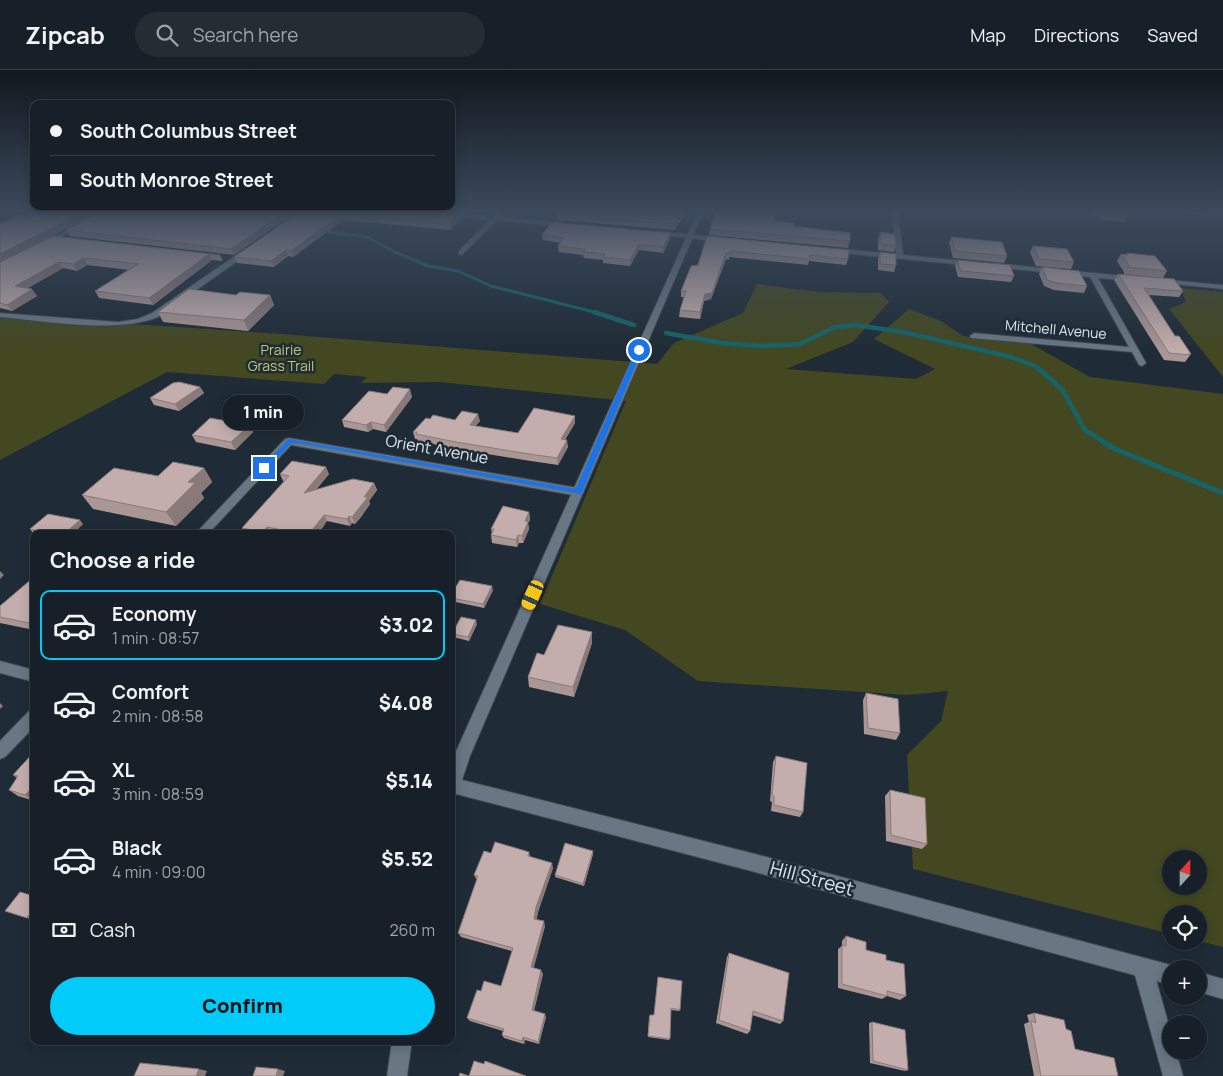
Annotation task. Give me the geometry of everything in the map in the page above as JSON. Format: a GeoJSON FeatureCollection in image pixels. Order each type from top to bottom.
{"type":"FeatureCollection","features":[{"type":"Feature","properties":{"kind":"street"},"geometry":{"type":"LineString","coordinates":[[227,258],[236,259]]}},
{"type":"Feature","properties":{"kind":"street"},"geometry":{"type":"LineString","coordinates":[[455,777],[462,756],[681,258]]}},
{"type":"Feature","properties":{"kind":"street"},"geometry":{"type":"LineString","coordinates":[[910,258],[1139,279]]}},
{"type":"Feature","properties":{"kind":"street"},"geometry":{"type":"LineString","coordinates":[[0,315],[118,324],[140,321],[155,315],[236,259]]}},
{"type":"Feature","properties":{"kind":"street"},"geometry":{"type":"LineString","coordinates":[[1093,275],[1142,363]]}},
{"type":"Feature","properties":{"kind":"street"},"geometry":{"type":"LineString","coordinates":[[1148,280],[1223,287]]}},
{"type":"Feature","properties":{"kind":"street","name":"Mitchell Avenue"},"geometry":{"type":"LineString","coordinates":[[974,336],[1135,350]]}},
{"type":"Feature","properties":{"kind":"street","name":"Orient Avenue"},"geometry":{"type":"LineString","coordinates":[[205,530],[289,441],[578,492]]}},
{"type":"Feature","properties":{"kind":"street"},"geometry":{"type":"LineString","coordinates":[[0,667],[30,675]]}},
{"type":"Feature","properties":{"kind":"street"},"geometry":{"type":"LineString","coordinates":[[0,752],[30,720]]}},
{"type":"Feature","properties":{"kind":"street","name":"Hill Street"},"geometry":{"type":"LineString","coordinates":[[455,787],[764,865],[1162,973]]}},
{"type":"Feature","properties":{"kind":"street"},"geometry":{"type":"LineString","coordinates":[[1143,968],[1173,1076]]}},
{"type":"Feature","properties":{"kind":"street"},"geometry":{"type":"LineString","coordinates":[[1207,984],[1223,989]]}},
{"type":"Feature","properties":{"kind":"street"},"geometry":{"type":"LineString","coordinates":[[397,1076],[401,1045]]}},
{"type":"Feature","properties":{"kind":"green space","name":"Prairie Grass Trail"},"geometry":{"type":"Polygon","coordinates":[[[757,284],[818,292],[881,293],[889,302],[853,342],[786,369],[916,379],[935,369],[874,339],[909,309],[941,321],[963,336],[1031,344],[1090,377],[1223,394],[1223,947],[1207,943],[1207,905],[1162,905],[1162,932],[913,869],[907,755],[941,721],[948,691],[907,695],[698,681],[625,630],[540,604],[626,401],[439,382],[361,383],[367,377],[334,374],[324,384],[167,372],[0,460],[0,318],[58,319],[282,334],[657,364],[674,343],[743,313],[757,284]]]}},
{"type":"Feature","properties":{"kind":"green space"},"geometry":{"type":"Polygon","coordinates":[[[1181,288],[1223,292],[1223,377],[1169,309],[1186,302],[1181,288]]]}},
{"type":"Feature","properties":{"kind":"building"},"geometry":{"type":"Polygon","coordinates":[[[8,258],[204,258],[149,298],[95,291],[138,264],[84,258],[73,264],[59,262],[15,286],[32,289],[7,305],[0,303],[0,262],[8,258]]]}},
{"type":"Feature","properties":{"kind":"building"},"geometry":{"type":"Polygon","coordinates":[[[243,258],[275,258],[271,261],[243,258]]]}},
{"type":"Feature","properties":{"kind":"building"},"geometry":{"type":"Polygon","coordinates":[[[612,258],[631,258],[630,260],[612,258]]]}},
{"type":"Feature","properties":{"kind":"building"},"geometry":{"type":"Polygon","coordinates":[[[700,258],[724,258],[712,293],[705,294],[700,312],[680,310],[686,291],[681,291],[691,266],[698,265],[700,258]]]}},
{"type":"Feature","properties":{"kind":"building"},"geometry":{"type":"Polygon","coordinates":[[[880,258],[896,258],[896,265],[880,264],[880,258]]]}},
{"type":"Feature","properties":{"kind":"building"},"geometry":{"type":"Polygon","coordinates":[[[1072,258],[1074,262],[1039,259],[1072,258]]]}},
{"type":"Feature","properties":{"kind":"building"},"geometry":{"type":"Polygon","coordinates":[[[1124,258],[1157,258],[1167,271],[1127,267],[1129,266],[1124,258]]]}},
{"type":"Feature","properties":{"kind":"building"},"geometry":{"type":"Polygon","coordinates":[[[957,260],[1010,265],[1014,276],[961,271],[957,260]]]}},
{"type":"Feature","properties":{"kind":"building"},"geometry":{"type":"Polygon","coordinates":[[[1042,267],[1079,271],[1087,286],[1047,280],[1042,267]]]}},
{"type":"Feature","properties":{"kind":"building"},"geometry":{"type":"Polygon","coordinates":[[[1118,274],[1174,279],[1183,291],[1144,288],[1175,336],[1179,336],[1190,355],[1169,353],[1118,274]]]}},
{"type":"Feature","properties":{"kind":"building"},"geometry":{"type":"Polygon","coordinates":[[[189,289],[236,295],[240,292],[270,295],[244,320],[158,312],[189,289]]]}},
{"type":"Feature","properties":{"kind":"building"},"geometry":{"type":"Polygon","coordinates":[[[179,382],[200,387],[175,404],[150,398],[173,383],[179,382]]]}},
{"type":"Feature","properties":{"kind":"building"},"geometry":{"type":"Polygon","coordinates":[[[393,387],[410,389],[384,425],[371,422],[366,425],[342,420],[369,391],[387,394],[393,387]]]}},
{"type":"Feature","properties":{"kind":"building"},"geometry":{"type":"Polygon","coordinates":[[[534,408],[575,416],[561,439],[567,440],[557,458],[456,442],[413,432],[426,418],[430,419],[433,415],[455,420],[462,411],[478,414],[470,425],[518,433],[534,408]]]}},
{"type":"Feature","properties":{"kind":"building"},"geometry":{"type":"Polygon","coordinates":[[[210,418],[250,425],[231,442],[192,435],[210,418]]]}},
{"type":"Feature","properties":{"kind":"building"},"geometry":{"type":"Polygon","coordinates":[[[292,461],[326,467],[304,493],[353,479],[374,483],[364,497],[368,497],[352,517],[349,516],[347,519],[324,515],[312,530],[282,530],[267,527],[265,530],[242,528],[289,476],[280,474],[292,461]]]}},
{"type":"Feature","properties":{"kind":"building"},"geometry":{"type":"Polygon","coordinates":[[[173,462],[204,468],[188,482],[195,483],[166,512],[82,495],[114,468],[158,476],[173,462]]]}},
{"type":"Feature","properties":{"kind":"building"},"geometry":{"type":"Polygon","coordinates":[[[503,506],[529,512],[525,521],[528,522],[522,536],[518,535],[516,540],[491,535],[494,529],[491,529],[503,506]]]}},
{"type":"Feature","properties":{"kind":"building"},"geometry":{"type":"Polygon","coordinates":[[[48,514],[80,520],[69,530],[30,529],[48,514]]]}},
{"type":"Feature","properties":{"kind":"building"},"geometry":{"type":"Polygon","coordinates":[[[30,580],[30,623],[0,617],[0,606],[30,580]]]}},
{"type":"Feature","properties":{"kind":"building"},"geometry":{"type":"Polygon","coordinates":[[[460,580],[492,586],[483,604],[455,599],[455,588],[460,580]]]}},
{"type":"Feature","properties":{"kind":"building"},"geometry":{"type":"Polygon","coordinates":[[[461,617],[476,620],[468,637],[455,635],[455,628],[461,617]]]}},
{"type":"Feature","properties":{"kind":"building"},"geometry":{"type":"Polygon","coordinates":[[[558,625],[592,632],[573,687],[528,677],[537,653],[544,655],[558,625]]]}},
{"type":"Feature","properties":{"kind":"building"},"geometry":{"type":"Polygon","coordinates":[[[866,693],[898,699],[900,733],[868,728],[866,693]]]}},
{"type":"Feature","properties":{"kind":"building"},"geometry":{"type":"Polygon","coordinates":[[[30,756],[30,790],[25,795],[9,790],[18,776],[13,775],[30,756]]]}},
{"type":"Feature","properties":{"kind":"building"},"geometry":{"type":"Polygon","coordinates":[[[776,756],[807,763],[803,812],[774,805],[774,796],[772,795],[776,756]]]}},
{"type":"Feature","properties":{"kind":"building"},"geometry":{"type":"Polygon","coordinates":[[[890,790],[925,798],[927,844],[891,835],[890,790]]]}},
{"type":"Feature","properties":{"kind":"building"},"geometry":{"type":"Polygon","coordinates":[[[495,842],[529,852],[528,856],[552,863],[536,907],[534,919],[544,921],[531,967],[541,970],[532,1010],[545,1014],[538,1042],[523,1037],[522,1041],[502,1035],[504,1029],[467,1018],[477,990],[481,991],[484,981],[501,986],[513,948],[458,933],[478,876],[474,875],[484,851],[491,853],[495,842]]]}},
{"type":"Feature","properties":{"kind":"building"},"geometry":{"type":"Polygon","coordinates":[[[565,843],[593,851],[583,884],[555,875],[565,843]]]}},
{"type":"Feature","properties":{"kind":"building"},"geometry":{"type":"Polygon","coordinates":[[[20,892],[30,895],[30,914],[27,918],[5,911],[20,892]]]}},
{"type":"Feature","properties":{"kind":"building"},"geometry":{"type":"Polygon","coordinates":[[[846,936],[866,942],[866,950],[886,955],[886,960],[904,964],[906,996],[887,991],[887,996],[842,984],[842,945],[846,946],[846,936]]]}},
{"type":"Feature","properties":{"kind":"building"},"geometry":{"type":"Polygon","coordinates":[[[729,953],[789,973],[783,1021],[753,1011],[750,1031],[719,1020],[729,953]]]}},
{"type":"Feature","properties":{"kind":"building"},"geometry":{"type":"Polygon","coordinates":[[[658,977],[682,981],[680,1010],[671,1008],[670,1039],[648,1036],[650,1015],[654,1015],[658,977]]]}},
{"type":"Feature","properties":{"kind":"building"},"geometry":{"type":"Polygon","coordinates":[[[1034,1013],[1064,1020],[1066,1029],[1071,1031],[1075,1049],[1114,1058],[1118,1076],[1041,1076],[1031,1021],[1036,1023],[1034,1013]]]}},
{"type":"Feature","properties":{"kind":"building"},"geometry":{"type":"Polygon","coordinates":[[[872,1022],[905,1030],[908,1070],[873,1061],[872,1022]]]}},
{"type":"Feature","properties":{"kind":"building"},"geometry":{"type":"Polygon","coordinates":[[[474,1061],[484,1064],[485,1061],[526,1076],[469,1076],[474,1061]]]}},
{"type":"Feature","properties":{"kind":"building"},"geometry":{"type":"Polygon","coordinates":[[[140,1063],[199,1069],[196,1076],[134,1076],[140,1063]]]}},
{"type":"Feature","properties":{"kind":"building"},"geometry":{"type":"Polygon","coordinates":[[[256,1067],[278,1069],[276,1076],[253,1076],[256,1067]]]}},
{"type":"Feature","properties":{"kind":"waterway"},"geometry":{"type":"LineString","coordinates":[[409,258],[428,266],[458,271],[491,286],[598,313]]}},
{"type":"Feature","properties":{"kind":"waterway"},"geometry":{"type":"LineString","coordinates":[[594,312],[634,325]]}},
{"type":"Feature","properties":{"kind":"waterway"},"geometry":{"type":"LineString","coordinates":[[666,333],[721,343],[762,346],[800,344],[835,327],[855,325],[903,332],[1011,357],[1035,366],[1051,379],[1063,391],[1085,430],[1104,442]]}},
{"type":"Feature","properties":{"kind":"waterway"},"geometry":{"type":"LineString","coordinates":[[1102,441],[1115,449],[1223,493]]}},
{"type":"Feature","properties":{"kind":"route"},"geometry":{"type":"LineString","coordinates":[[264,468],[289,441],[303,442],[578,492],[639,350]]}}]}
